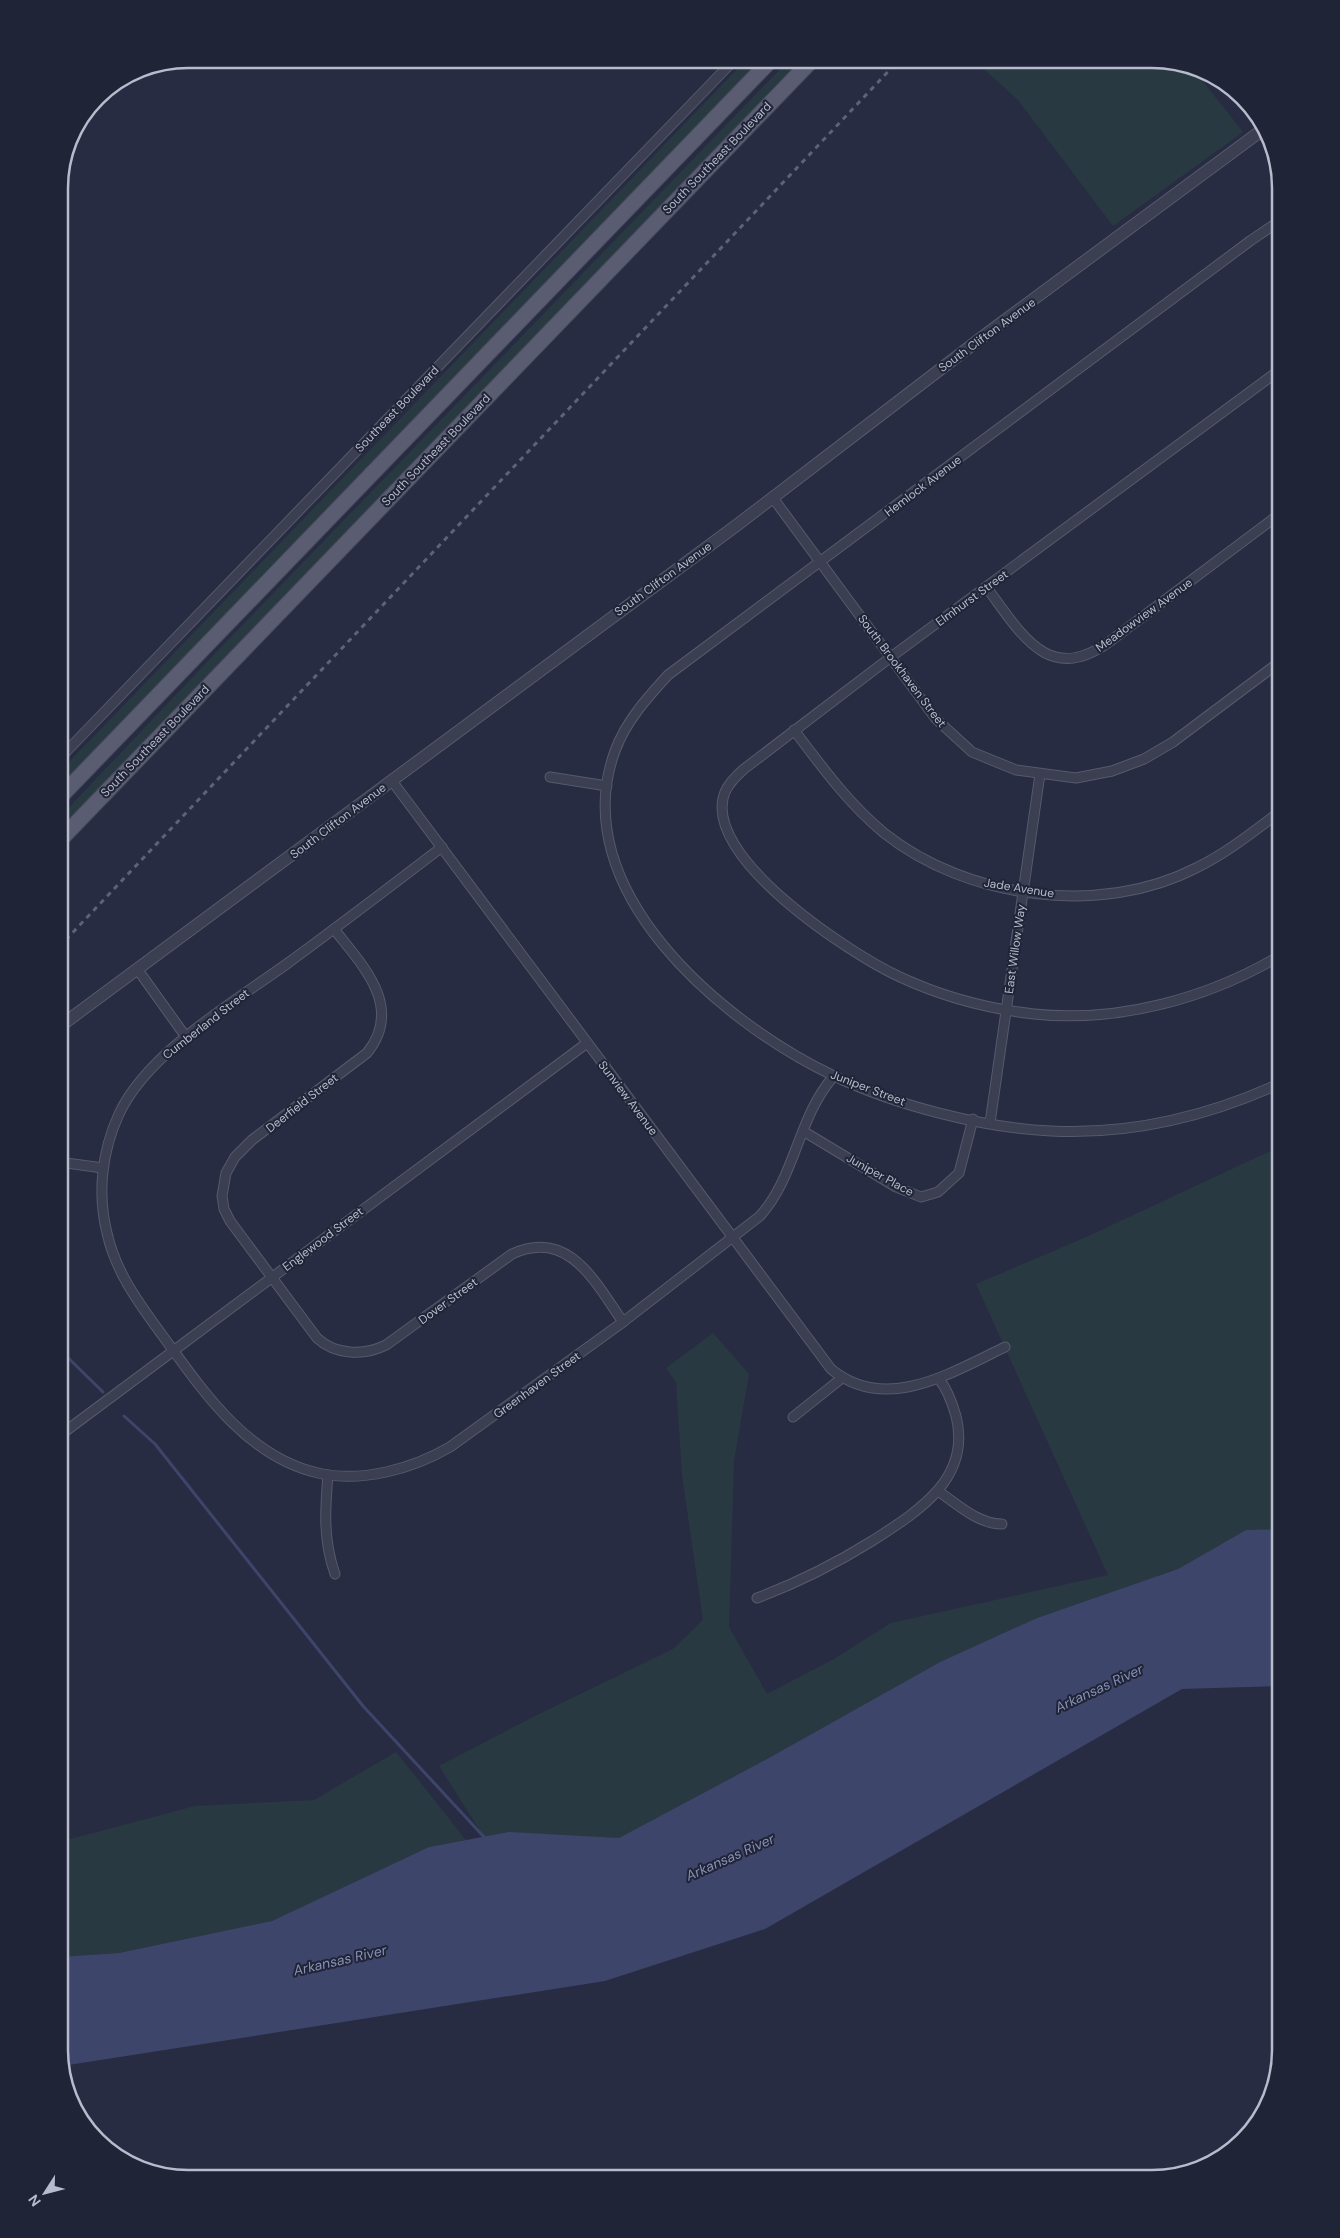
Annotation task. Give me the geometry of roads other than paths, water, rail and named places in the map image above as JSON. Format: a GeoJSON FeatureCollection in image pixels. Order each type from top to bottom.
{"type":"FeatureCollection","features":[{"type":"Feature","properties":{"kind":"main road"},"geometry":{"type":"LineString","coordinates":[[68,789],[763,68]]}},
{"type":"Feature","properties":{"kind":"main road","name":"South Southeast Boulevard"},"geometry":{"type":"LineString","coordinates":[[68,832],[804,68]]}},
{"type":"Feature","properties":{"kind":"street","name":"Southeast Boulevard"},"geometry":{"type":"LineString","coordinates":[[68,750],[726,68]]}},
{"type":"Feature","properties":{"kind":"street","name":"South Clifton Avenue"},"geometry":{"type":"LineString","coordinates":[[68,1021],[773,498],[989,332],[1259,133]]}},
{"type":"Feature","properties":{"kind":"street","name":"Hemlock Avenue"},"geometry":{"type":"LineString","coordinates":[[607,786],[615,751],[624,732],[639,708],[663,680],[1272,226]]}},
{"type":"Feature","properties":{"kind":"street","name":"Elmhurst Street"},"geometry":{"type":"LineString","coordinates":[[1272,376],[987,588],[891,657],[738,774],[724,793],[723,813],[726,829],[743,856],[776,892],[800,914],[861,957],[926,988],[980,1004],[1036,1014],[1066,1015],[1128,1010],[1157,1005],[1217,987],[1272,960]]}},
{"type":"Feature","properties":{"kind":"street","name":"South Brookhaven Street"},"geometry":{"type":"LineString","coordinates":[[773,498],[936,719],[972,752],[1016,770],[1076,778],[1112,771],[1144,759],[1173,742],[1272,668]]}},
{"type":"Feature","properties":{"kind":"street","name":"Meadowview Avenue"},"geometry":{"type":"LineString","coordinates":[[987,588],[1020,632],[1040,651],[1061,658],[1082,658],[1106,644],[1272,520]]}},
{"type":"Feature","properties":{"kind":"street","name":"Jade Avenue"},"geometry":{"type":"LineString","coordinates":[[794,730],[845,797],[896,842],[930,862],[959,875],[1024,891],[1087,894],[1114,892],[1162,882],[1195,869],[1228,850],[1272,818]]}},
{"type":"Feature","properties":{"kind":"street","name":"East Willow Way"},"geometry":{"type":"LineString","coordinates":[[990,1123],[1040,774]]}},
{"type":"Feature","properties":{"kind":"street"},"geometry":{"type":"LineString","coordinates":[[550,777],[607,786]]}},
{"type":"Feature","properties":{"kind":"street","name":"Sunview Avenue"},"geometry":{"type":"LineString","coordinates":[[392,780],[732,1238],[831,1368],[842,1378],[865,1388],[900,1388],[939,1378],[1005,1347]]}},
{"type":"Feature","properties":{"kind":"street","name":"Juniper Street"},"geometry":{"type":"LineString","coordinates":[[607,786],[605,809],[609,844],[621,879],[647,926],[682,966],[735,1013],[788,1051],[834,1076],[880,1095],[933,1111],[990,1123],[1050,1131],[1129,1128],[1187,1118],[1220,1108],[1272,1088]]}},
{"type":"Feature","properties":{"kind":"street","name":"Cumberland Street"},"geometry":{"type":"LineString","coordinates":[[173,1350],[130,1289],[114,1258],[105,1224],[102,1201],[103,1168],[112,1130],[130,1094],[160,1059],[186,1038],[442,847]]}},
{"type":"Feature","properties":{"kind":"street","name":"Deerfield Street"},"geometry":{"type":"LineString","coordinates":[[272,1277],[230,1221],[224,1209],[223,1184],[231,1163],[245,1147],[367,1053],[378,1036],[383,1017],[380,998],[368,976],[334,929]]}},
{"type":"Feature","properties":{"kind":"street"},"geometry":{"type":"LineString","coordinates":[[138,970],[186,1038]]}},
{"type":"Feature","properties":{"kind":"street","name":"Englewood Street"},"geometry":{"type":"LineString","coordinates":[[68,1429],[587,1043]]}},
{"type":"Feature","properties":{"kind":"street","name":"Greenhaven Street"},"geometry":{"type":"LineString","coordinates":[[173,1350],[212,1403],[244,1434],[287,1461],[328,1475],[377,1474],[432,1458],[450,1448],[623,1322],[760,1216],[775,1196],[803,1131],[834,1076]]}},
{"type":"Feature","properties":{"kind":"street","name":"Juniper Place"},"geometry":{"type":"LineString","coordinates":[[803,1131],[896,1187],[921,1197],[938,1192],[959,1173],[973,1119]]}},
{"type":"Feature","properties":{"kind":"street"},"geometry":{"type":"LineString","coordinates":[[68,1163],[103,1168]]}},
{"type":"Feature","properties":{"kind":"street","name":"Dover Street"},"geometry":{"type":"LineString","coordinates":[[272,1277],[323,1344],[343,1351],[369,1352],[386,1345],[512,1254],[522,1249],[545,1246],[557,1248],[580,1264],[623,1322]]}},
{"type":"Feature","properties":{"kind":"street"},"geometry":{"type":"LineString","coordinates":[[793,1417],[842,1378]]}},
{"type":"Feature","properties":{"kind":"street"},"geometry":{"type":"LineString","coordinates":[[756,1598],[787,1586],[838,1561],[911,1516],[938,1491],[953,1466],[958,1436],[954,1408],[939,1378]]}},
{"type":"Feature","properties":{"kind":"street"},"geometry":{"type":"LineString","coordinates":[[328,1475],[324,1525],[328,1550],[335,1574]]}},
{"type":"Feature","properties":{"kind":"street"},"geometry":{"type":"LineString","coordinates":[[938,1491],[979,1519],[991,1524],[1002,1524]]}},
{"type":"Feature","properties":{"kind":"water","name":"Arkansas River"},"geometry":{"type":"Polygon","coordinates":[[[1272,1529],[1272,1686],[1182,1689],[765,1929],[605,1981],[69,2065],[68,1956],[119,1953],[272,1921],[429,1847],[509,1832],[619,1838],[767,1759],[940,1662],[1037,1618],[1178,1569],[1246,1530],[1272,1529]]]}},
{"type":"Feature","properties":{"kind":"waterway"},"geometry":{"type":"LineString","coordinates":[[68,1358],[103,1392]]}},
{"type":"Feature","properties":{"kind":"waterway"},"geometry":{"type":"LineString","coordinates":[[124,1416],[155,1444],[363,1706],[484,1837]]}},
{"type":"Feature","properties":{"kind":"railway"},"geometry":{"type":"LineString","coordinates":[[68,937],[891,68]]}}]}
